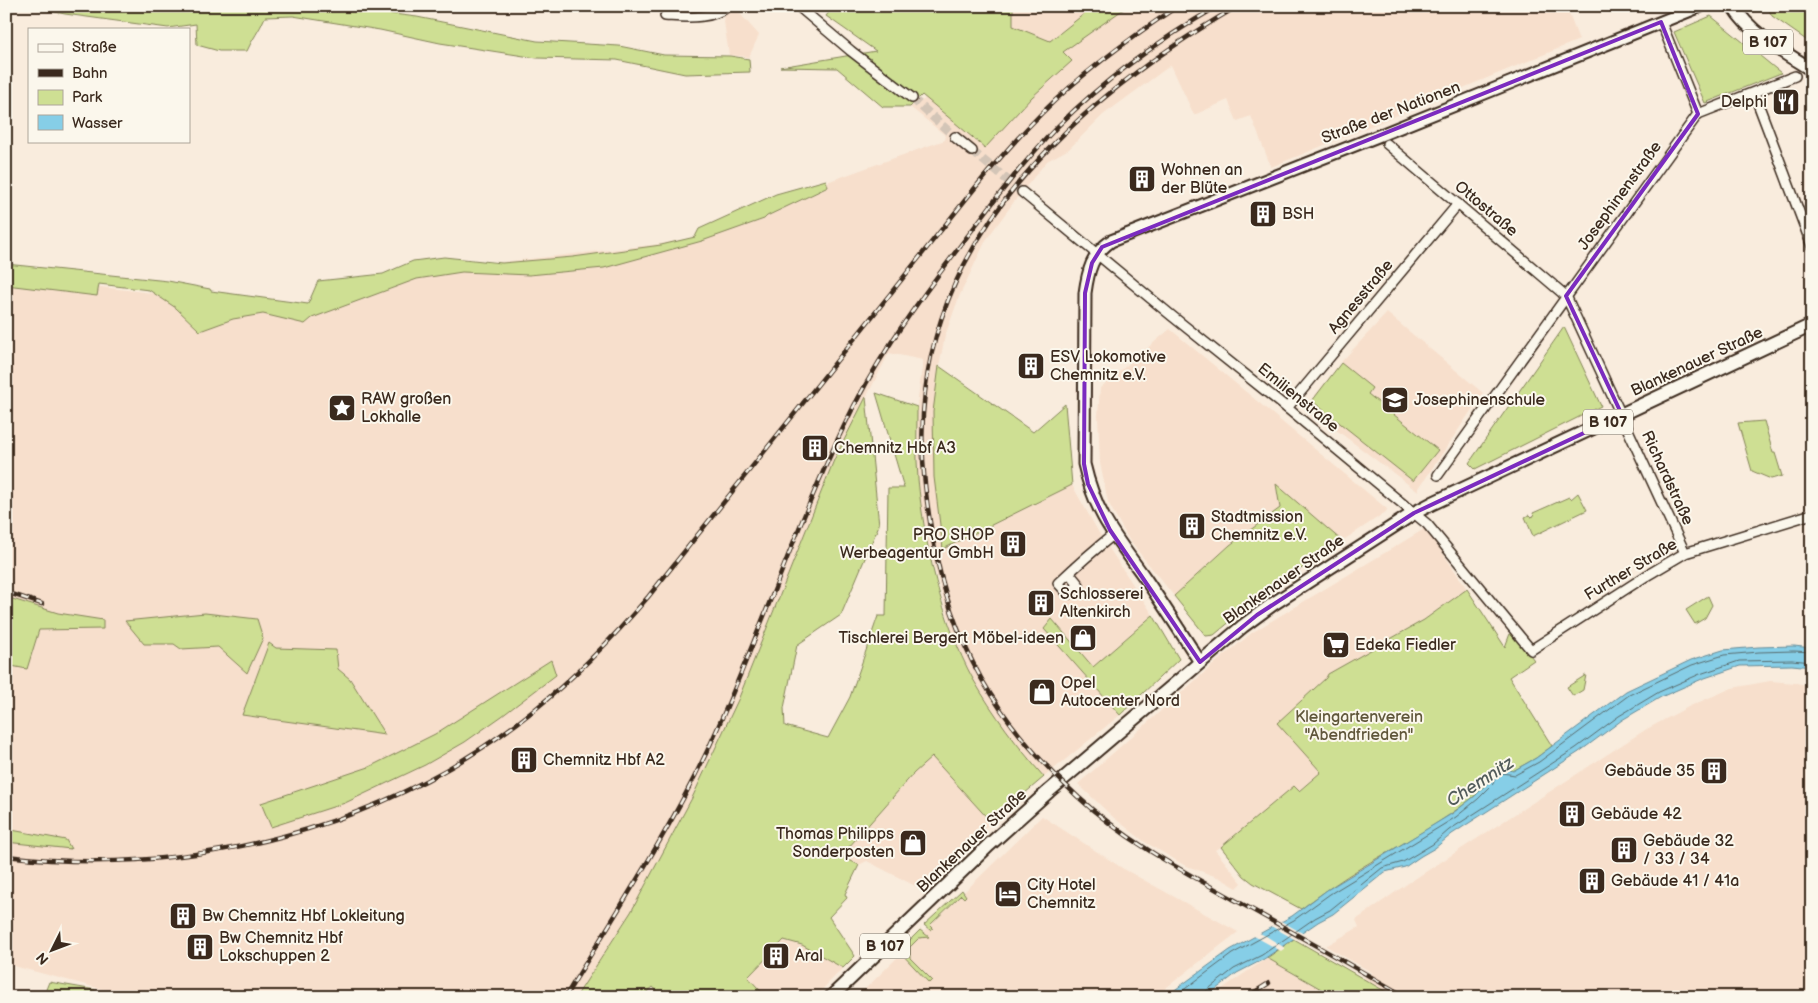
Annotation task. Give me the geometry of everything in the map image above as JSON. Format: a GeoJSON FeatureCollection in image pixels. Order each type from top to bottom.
{"type":"FeatureCollection","features":[{"type":"Feature","properties":{"kind":"main road","name":"Straße der Nationen"},"geometry":{"type":"LineString","coordinates":[[1097,254],[1111,240],[1415,122],[1701,6]]}},
{"type":"Feature","properties":{"kind":"main road","name":"B 107"},"geometry":{"type":"LineString","coordinates":[[1733,6],[1741,19],[1757,34],[1812,70]]}},
{"type":"Feature","properties":{"kind":"main road"},"geometry":{"type":"LineString","coordinates":[[1097,254],[1088,272],[1085,293],[1084,464],[1088,484],[1113,535],[1146,579],[1200,662]]}},
{"type":"Feature","properties":{"kind":"main road","name":"Blankenauer Straße"},"geometry":{"type":"LineString","coordinates":[[831,997],[989,844],[1257,615],[1414,513],[1812,325]]}},
{"type":"Feature","properties":{"kind":"street"},"geometry":{"type":"LineString","coordinates":[[666,16],[700,16],[720,11],[728,6]]}},
{"type":"Feature","properties":{"kind":"street"},"geometry":{"type":"LineString","coordinates":[[798,6],[912,98]]}},
{"type":"Feature","properties":{"kind":"street"},"geometry":{"type":"LineString","coordinates":[[1660,22],[1698,114],[1795,76]]}},
{"type":"Feature","properties":{"kind":"street"},"geometry":{"type":"LineString","coordinates":[[1754,92],[1812,246]]}},
{"type":"Feature","properties":{"kind":"street","name":"Josephinenstraße"},"geometry":{"type":"LineString","coordinates":[[1438,475],[1698,114]]}},
{"type":"Feature","properties":{"kind":"street"},"geometry":{"type":"LineString","coordinates":[[956,137],[972,151]]}},
{"type":"Feature","properties":{"kind":"street","name":"Ottostraße"},"geometry":{"type":"LineString","coordinates":[[1387,144],[1566,296]]}},
{"type":"Feature","properties":{"kind":"street","name":"Emilienstraße"},"geometry":{"type":"LineString","coordinates":[[1022,192],[1427,524],[1531,650]]}},
{"type":"Feature","properties":{"kind":"street","name":"Agnesstraße"},"geometry":{"type":"LineString","coordinates":[[1287,408],[1458,204]]}},
{"type":"Feature","properties":{"kind":"street","name":"Richardstraße"},"geometry":{"type":"LineString","coordinates":[[1566,296],[1685,553]]}},
{"type":"Feature","properties":{"kind":"street","name":"Further Straße"},"geometry":{"type":"LineString","coordinates":[[1531,650],[1685,553],[1812,514]]}},
{"type":"Feature","properties":{"kind":"street"},"geometry":{"type":"LineString","coordinates":[[1069,573],[1113,535]]}},
{"type":"Feature","properties":{"kind":"highlighted area"},"geometry":{"type":"Polygon","coordinates":[[[1661,22],[1698,114],[1566,296],[1622,415],[1414,513],[1257,615],[1200,662],[1110,530],[1088,484],[1084,464],[1085,293],[1092,263],[1102,247],[1661,22]]]}},
{"type":"Feature","properties":{"kind":"shaded area"},"geometry":{"type":"Polygon","coordinates":[[[992,6],[1566,6],[1579,40],[1271,167],[1251,116],[1237,121],[1228,100],[1194,115],[1171,65],[1103,115],[1069,149],[1047,161],[986,240],[959,297],[945,336],[939,366],[944,549],[1072,485],[1099,533],[1153,615],[1093,668],[1052,619],[1044,629],[1120,715],[1044,777],[999,721],[973,679],[954,638],[931,556],[921,507],[918,477],[917,407],[923,360],[889,353],[834,460],[738,700],[692,798],[631,912],[576,997],[132,997],[6,964],[6,276],[299,310],[454,265],[503,262],[661,244],[764,219],[828,187],[827,182],[945,140],[946,136],[910,107],[925,99],[922,95],[992,6]]]}},
{"type":"Feature","properties":{"kind":"shaded area"},"geometry":{"type":"Polygon","coordinates":[[[734,7],[759,35],[749,57],[729,55],[723,15],[734,7]]]}},
{"type":"Feature","properties":{"kind":"shaded area","name":"Josephinenschule"},"geometry":{"type":"Polygon","coordinates":[[[1387,313],[1483,393],[1417,491],[1306,407],[1343,360],[1387,313]]]}},
{"type":"Feature","properties":{"kind":"shaded area"},"geometry":{"type":"Polygon","coordinates":[[[1170,329],[1387,509],[1386,512],[1342,541],[1276,486],[1280,508],[1230,545],[1174,596],[1129,540],[1108,502],[1100,463],[1098,416],[1100,388],[1170,329]]]}},
{"type":"Feature","properties":{"kind":"shaded area"},"geometry":{"type":"Polygon","coordinates":[[[1426,528],[1467,589],[1424,620],[1328,674],[1278,723],[1321,772],[1298,791],[1294,787],[1215,850],[1242,883],[1237,888],[1220,878],[1184,865],[1145,842],[1113,817],[1078,784],[1253,632],[1426,528]]]}},
{"type":"Feature","properties":{"kind":"shaded area"},"geometry":{"type":"Polygon","coordinates":[[[1770,681],[1812,686],[1812,997],[1395,997],[1363,978],[1373,973],[1326,946],[1359,927],[1356,920],[1407,884],[1645,730],[1690,706],[1732,688],[1770,681]]]}},
{"type":"Feature","properties":{"kind":"shaded area"},"geometry":{"type":"Polygon","coordinates":[[[932,756],[991,822],[953,857],[923,890],[867,861],[859,865],[841,856],[914,773],[932,756]]]}},
{"type":"Feature","properties":{"kind":"shaded area"},"geometry":{"type":"Polygon","coordinates":[[[1042,816],[1122,868],[1238,932],[1154,997],[857,997],[1042,816]]]}},
{"type":"Feature","properties":{"kind":"shaded area"},"geometry":{"type":"Polygon","coordinates":[[[784,940],[802,945],[843,968],[815,997],[766,997],[747,978],[784,940]]]}},
{"type":"Feature","properties":{"kind":"shaded area"},"geometry":{"type":"Polygon","coordinates":[[[1267,958],[1308,982],[1335,997],[1210,997],[1267,958]]]}},
{"type":"Feature","properties":{"kind":"green space"},"geometry":{"type":"Polygon","coordinates":[[[25,6],[330,6],[417,17],[537,41],[619,46],[664,55],[730,56],[749,59],[750,72],[685,74],[617,60],[537,58],[440,43],[380,30],[293,16],[265,17],[247,51],[219,51],[197,45],[196,24],[168,28],[65,14],[25,6]]]}},
{"type":"Feature","properties":{"kind":"green space"},"geometry":{"type":"Polygon","coordinates":[[[834,6],[1013,6],[1013,26],[1050,41],[1094,6],[1128,6],[1063,52],[1072,61],[1032,97],[985,148],[922,95],[910,107],[883,107],[837,68],[780,67],[876,51],[826,16],[834,6]]]}},
{"type":"Feature","properties":{"kind":"green space"},"geometry":{"type":"Polygon","coordinates":[[[1767,6],[1812,6],[1812,44],[1772,16],[1767,6]]]}},
{"type":"Feature","properties":{"kind":"green space"},"geometry":{"type":"Polygon","coordinates":[[[1711,16],[1781,73],[1705,103],[1674,32],[1711,16]]]}},
{"type":"Feature","properties":{"kind":"green space"},"geometry":{"type":"Polygon","coordinates":[[[826,180],[828,187],[764,219],[702,241],[604,268],[529,275],[462,272],[417,279],[312,318],[305,324],[263,314],[233,319],[200,331],[176,308],[149,290],[99,284],[97,296],[6,285],[6,264],[168,281],[210,289],[211,291],[308,304],[318,281],[383,274],[413,261],[444,257],[502,263],[573,257],[661,245],[695,237],[699,229],[776,194],[826,180]]]}},
{"type":"Feature","properties":{"kind":"green space"},"geometry":{"type":"Polygon","coordinates":[[[1564,327],[1601,406],[1475,469],[1469,463],[1564,327]]]}},
{"type":"Feature","properties":{"kind":"green space"},"geometry":{"type":"Polygon","coordinates":[[[1341,363],[1372,388],[1368,394],[1438,450],[1413,481],[1312,401],[1341,363]]]}},
{"type":"Feature","properties":{"kind":"green space"},"geometry":{"type":"Polygon","coordinates":[[[939,366],[1033,432],[1065,404],[1072,485],[943,549],[934,477],[933,412],[939,366]]]}},
{"type":"Feature","properties":{"kind":"green space"},"geometry":{"type":"Polygon","coordinates":[[[876,393],[917,407],[917,470],[921,504],[936,582],[952,633],[973,679],[989,705],[1015,742],[1044,777],[991,822],[932,757],[914,773],[841,856],[859,865],[845,894],[847,898],[829,917],[855,956],[843,968],[802,945],[784,940],[748,977],[766,997],[664,997],[653,987],[641,997],[576,997],[631,912],[692,798],[738,700],[834,460],[866,397],[879,525],[841,615],[797,645],[784,708],[785,726],[828,738],[850,697],[878,616],[886,616],[888,488],[904,488],[876,393]]]}},
{"type":"Feature","properties":{"kind":"green space"},"geometry":{"type":"Polygon","coordinates":[[[1764,421],[1782,476],[1771,479],[1752,471],[1738,423],[1764,421]]]}},
{"type":"Feature","properties":{"kind":"green space"},"geometry":{"type":"Polygon","coordinates":[[[1276,484],[1342,541],[1261,596],[1214,635],[1206,636],[1174,596],[1230,545],[1280,508],[1276,484]]]}},
{"type":"Feature","properties":{"kind":"green space"},"geometry":{"type":"Polygon","coordinates":[[[1578,493],[1587,510],[1533,536],[1525,517],[1529,515],[1531,517],[1534,516],[1533,513],[1569,497],[1571,499],[1578,493]]]}},
{"type":"Feature","properties":{"kind":"green space","name":"Kleingartenverein \"Abendfrieden\""},"geometry":{"type":"Polygon","coordinates":[[[1467,589],[1505,647],[1511,631],[1534,660],[1509,677],[1552,746],[1513,771],[1500,766],[1491,780],[1460,808],[1348,876],[1301,909],[1253,883],[1244,876],[1221,847],[1294,786],[1299,791],[1321,772],[1277,723],[1328,674],[1424,620],[1467,589]]]}},
{"type":"Feature","properties":{"kind":"green space"},"geometry":{"type":"Polygon","coordinates":[[[1708,596],[1712,605],[1705,618],[1695,624],[1686,610],[1708,596]]]}},
{"type":"Feature","properties":{"kind":"green space"},"geometry":{"type":"Polygon","coordinates":[[[6,597],[58,613],[103,620],[103,629],[39,630],[27,669],[6,665],[6,597]]]}},
{"type":"Feature","properties":{"kind":"green space"},"geometry":{"type":"Polygon","coordinates":[[[205,613],[257,619],[263,638],[247,673],[218,647],[181,649],[174,644],[144,644],[125,621],[205,613]]]}},
{"type":"Feature","properties":{"kind":"green space"},"geometry":{"type":"Polygon","coordinates":[[[1153,615],[1179,659],[1120,715],[1044,629],[1052,619],[1093,667],[1153,615]]]}},
{"type":"Feature","properties":{"kind":"green space"},"geometry":{"type":"Polygon","coordinates":[[[269,643],[276,648],[336,650],[338,669],[350,679],[385,735],[242,715],[269,643]]]}},
{"type":"Feature","properties":{"kind":"green space"},"geometry":{"type":"Polygon","coordinates":[[[551,660],[556,675],[465,742],[425,765],[345,803],[271,827],[261,803],[369,767],[435,734],[551,660]]]}},
{"type":"Feature","properties":{"kind":"green space"},"geometry":{"type":"Polygon","coordinates":[[[1586,675],[1583,690],[1573,696],[1567,687],[1586,675]]]}},
{"type":"Feature","properties":{"kind":"green space"},"geometry":{"type":"Polygon","coordinates":[[[6,829],[66,840],[71,849],[6,842],[6,829]]]}},
{"type":"Feature","properties":{"kind":"green space"},"geometry":{"type":"Polygon","coordinates":[[[962,890],[966,896],[964,898],[961,895],[930,925],[933,928],[930,930],[924,925],[962,890]]]}},
{"type":"Feature","properties":{"kind":"green space"},"geometry":{"type":"Polygon","coordinates":[[[920,930],[929,937],[919,938],[910,947],[910,958],[932,980],[929,983],[899,951],[920,930]]]}},
{"type":"Feature","properties":{"kind":"green space"},"geometry":{"type":"Polygon","coordinates":[[[1294,939],[1395,997],[1335,997],[1267,958],[1294,939]]]}},
{"type":"Feature","properties":{"kind":"green space"},"geometry":{"type":"Polygon","coordinates":[[[49,982],[95,990],[95,997],[43,997],[49,982]]]}},
{"type":"Feature","properties":{"kind":"water"},"geometry":{"type":"Polygon","coordinates":[[[1794,646],[1812,648],[1812,667],[1792,665],[1740,666],[1702,679],[1661,697],[1622,720],[1579,752],[1452,834],[1435,848],[1405,867],[1385,872],[1333,914],[1264,959],[1237,973],[1207,996],[1165,997],[1230,950],[1292,916],[1327,890],[1453,813],[1475,796],[1490,780],[1488,771],[1492,768],[1499,769],[1499,766],[1513,771],[1536,758],[1626,691],[1691,660],[1723,650],[1794,646]]]}},
{"type":"Feature","properties":{"kind":"pier"},"geometry":{"type":"Polygon","coordinates":[[[1279,920],[1304,934],[1296,940],[1269,925],[1279,920]]]}},
{"type":"Feature","properties":{"kind":"pier"},"geometry":{"type":"Polygon","coordinates":[[[1257,932],[1285,948],[1281,951],[1252,935],[1257,932]]]}},
{"type":"Feature","properties":{"kind":"tunnel"},"geometry":{"type":"LineString","coordinates":[[912,98],[955,137]]}},
{"type":"Feature","properties":{"kind":"tunnel"},"geometry":{"type":"LineString","coordinates":[[972,151],[1022,192]]}},
{"type":"Feature","properties":{"kind":"railway"},"geometry":{"type":"LineString","coordinates":[[6,856],[76,861],[146,859],[215,851],[284,836],[350,815],[414,787],[475,752],[533,711],[593,657],[648,597],[1012,144],[1058,98],[1090,70],[1178,6]]}},
{"type":"Feature","properties":{"kind":"railway"},"geometry":{"type":"LineString","coordinates":[[565,997],[641,873],[694,778],[744,665],[826,465],[855,403],[893,339],[936,278],[1016,173],[1058,126],[1114,76],[1155,46],[1218,6]]}},
{"type":"Feature","properties":{"kind":"railway"},"geometry":{"type":"LineString","coordinates":[[1238,6],[1183,40],[1130,77],[1080,119],[1034,164],[995,214],[962,269],[938,328],[925,392],[922,446],[932,534],[940,574],[951,611],[981,678],[1000,709],[1022,738],[1077,796],[1132,840],[1193,877],[1406,997]]}},
{"type":"Feature","properties":{"kind":"railway"},"geometry":{"type":"LineString","coordinates":[[6,592],[42,604]]}},
{"type":"Feature","properties":{"kind":"railway"},"geometry":{"type":"LineString","coordinates":[[1247,997],[1269,983]]}},
{"type":"Feature","properties":{"kind":"place","name":"Delphi"},"geometry":{"type":"Point","coordinates":[1786,102]}},
{"type":"Feature","properties":{"kind":"place","name":"Wohnen an der Blüte"},"geometry":{"type":"Point","coordinates":[1142,179]}},
{"type":"Feature","properties":{"kind":"place","name":"BSH"},"geometry":{"type":"Point","coordinates":[1263,214]}},
{"type":"Feature","properties":{"kind":"place","name":"ESV Lokomotive Chemnitz e.V."},"geometry":{"type":"Point","coordinates":[1031,366]}},
{"type":"Feature","properties":{"kind":"place","name":"Josephinenschule"},"geometry":{"type":"Point","coordinates":[1395,400]}},
{"type":"Feature","properties":{"kind":"place","name":"RAW großen Lokhalle"},"geometry":{"type":"Point","coordinates":[342,408]}},
{"type":"Feature","properties":{"kind":"place","name":"Chemnitz Hbf A3"},"geometry":{"type":"Point","coordinates":[815,448]}},
{"type":"Feature","properties":{"kind":"place","name":"Stadtmission Chemnitz e.V."},"geometry":{"type":"Point","coordinates":[1192,526]}},
{"type":"Feature","properties":{"kind":"place","name":"PRO SHOP Werbeagentur GmbH"},"geometry":{"type":"Point","coordinates":[1013,544]}},
{"type":"Feature","properties":{"kind":"place","name":"Schlosserei Altenkirch"},"geometry":{"type":"Point","coordinates":[1041,603]}},
{"type":"Feature","properties":{"kind":"place","name":"Tischlerei Bergert Möbel-ideen"},"geometry":{"type":"Point","coordinates":[1083,638]}},
{"type":"Feature","properties":{"kind":"place","name":"Edeka Fiedler"},"geometry":{"type":"Point","coordinates":[1336,645]}},
{"type":"Feature","properties":{"kind":"place","name":"Opel Autocenter Nord"},"geometry":{"type":"Point","coordinates":[1042,692]}},
{"type":"Feature","properties":{"kind":"place","name":"Chemnitz Hbf A2"},"geometry":{"type":"Point","coordinates":[524,760]}},
{"type":"Feature","properties":{"kind":"place","name":"Gebäude 35"},"geometry":{"type":"Point","coordinates":[1714,771]}},
{"type":"Feature","properties":{"kind":"place","name":"Gebäude 42"},"geometry":{"type":"Point","coordinates":[1572,814]}},
{"type":"Feature","properties":{"kind":"place","name":"Thomas Philipps Sonderposten"},"geometry":{"type":"Point","coordinates":[913,843]}},
{"type":"Feature","properties":{"kind":"place","name":"Gebäude 32 / 33 / 34"},"geometry":{"type":"Point","coordinates":[1624,850]}},
{"type":"Feature","properties":{"kind":"place","name":"Gebäude 41 / 41a"},"geometry":{"type":"Point","coordinates":[1592,881]}},
{"type":"Feature","properties":{"kind":"place","name":"City Hotel Chemnitz"},"geometry":{"type":"Point","coordinates":[1008,894]}},
{"type":"Feature","properties":{"kind":"place","name":"Bw Chemnitz Hbf Lokleitung"},"geometry":{"type":"Point","coordinates":[183,916]}},
{"type":"Feature","properties":{"kind":"place","name":"Bw Chemnitz Hbf Lokschuppen 2"},"geometry":{"type":"Point","coordinates":[200,947]}},
{"type":"Feature","properties":{"kind":"place","name":"Aral"},"geometry":{"type":"Point","coordinates":[776,956]}},
{"type":"Feature","properties":{"kind":"water label","name":"Chemnitz"},"geometry":{"type":"Point","coordinates":[1480,782]}}]}
